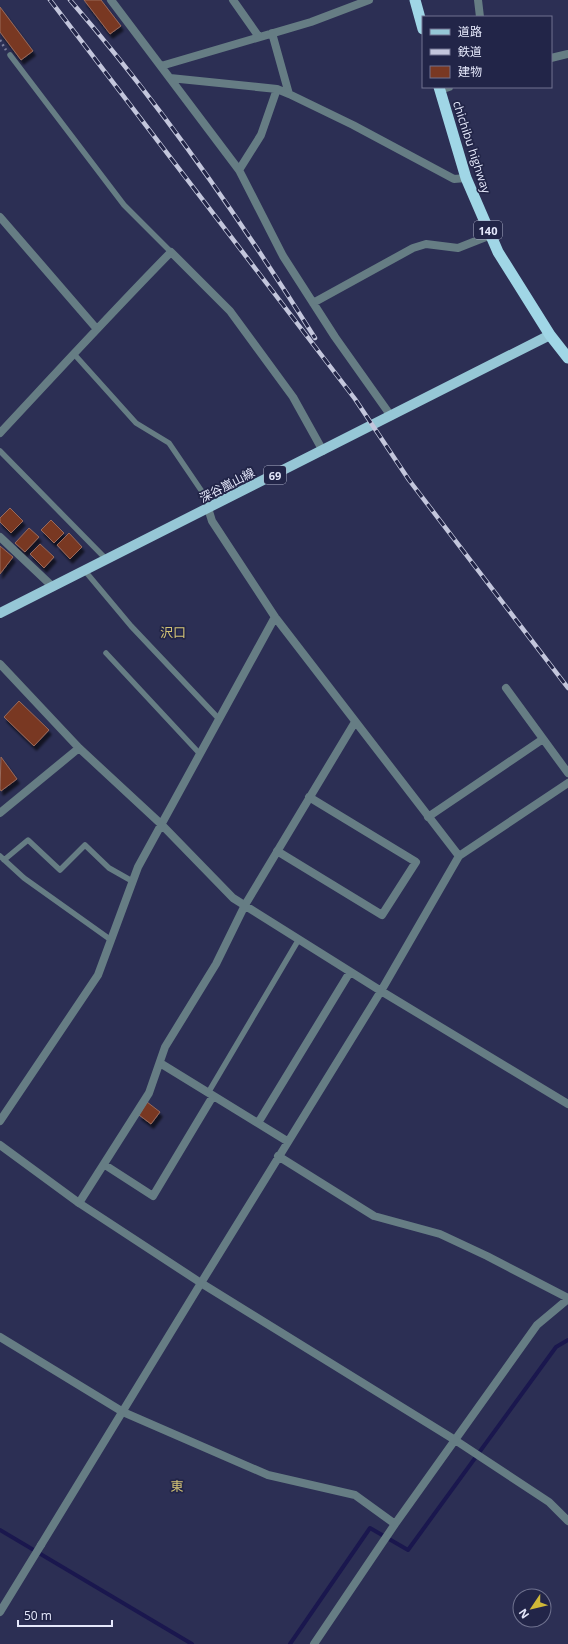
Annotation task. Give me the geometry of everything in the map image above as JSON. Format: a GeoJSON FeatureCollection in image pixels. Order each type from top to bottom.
{"type":"FeatureCollection","features":[{"type":"Feature","properties":{"kind":"highway"},"geometry":{"type":"LineString","coordinates":[[415,0],[422,26]]}},
{"type":"Feature","properties":{"kind":"highway","name":"chichibu highway"},"geometry":{"type":"LineString","coordinates":[[443,88],[466,178],[498,252],[550,335],[568,358]]}},
{"type":"Feature","properties":{"kind":"main road","name":"深谷嵐山線"},"geometry":{"type":"LineString","coordinates":[[0,613],[550,335]]}},
{"type":"Feature","properties":{"kind":"street"},"geometry":{"type":"LineString","coordinates":[[111,0],[239,170],[283,256],[335,337],[390,416]]}},
{"type":"Feature","properties":{"kind":"street"},"geometry":{"type":"LineString","coordinates":[[233,0],[259,37]]}},
{"type":"Feature","properties":{"kind":"street"},"geometry":{"type":"LineString","coordinates":[[161,66],[272,33],[369,0]]}},
{"type":"Feature","properties":{"kind":"street"},"geometry":{"type":"LineString","coordinates":[[478,0],[480,16]]}},
{"type":"Feature","properties":{"kind":"street"},"geometry":{"type":"LineString","coordinates":[[272,33],[289,94]]}},
{"type":"Feature","properties":{"kind":"street"},"geometry":{"type":"LineString","coordinates":[[552,58],[568,54]]}},
{"type":"Feature","properties":{"kind":"street"},"geometry":{"type":"LineString","coordinates":[[170,78],[277,90],[289,94],[353,124],[454,179],[466,178]]}},
{"type":"Feature","properties":{"kind":"street"},"geometry":{"type":"LineString","coordinates":[[239,170],[261,136],[277,90]]}},
{"type":"Feature","properties":{"kind":"street"},"geometry":{"type":"LineString","coordinates":[[0,217],[96,328]]}},
{"type":"Feature","properties":{"kind":"street"},"geometry":{"type":"LineString","coordinates":[[313,302],[413,248],[426,244],[458,248],[491,235]]}},
{"type":"Feature","properties":{"kind":"street"},"geometry":{"type":"LineString","coordinates":[[0,433],[74,354],[96,328],[171,252],[230,311],[293,397],[323,451]]}},
{"type":"Feature","properties":{"kind":"street"},"geometry":{"type":"LineString","coordinates":[[208,508],[212,521],[275,617],[459,856]]}},
{"type":"Feature","properties":{"kind":"street"},"geometry":{"type":"LineString","coordinates":[[0,537],[54,587]]}},
{"type":"Feature","properties":{"kind":"street"},"geometry":{"type":"LineString","coordinates":[[0,1121],[98,975],[138,867],[275,617]]}},
{"type":"Feature","properties":{"kind":"street"},"geometry":{"type":"LineString","coordinates":[[0,664],[79,748],[162,824],[233,898],[350,972],[568,1104]]}},
{"type":"Feature","properties":{"kind":"street"},"geometry":{"type":"LineString","coordinates":[[506,688],[568,773]]}},
{"type":"Feature","properties":{"kind":"street"},"geometry":{"type":"LineString","coordinates":[[79,1203],[105,1165],[149,1093],[165,1047],[216,964],[245,905],[355,722]]}},
{"type":"Feature","properties":{"kind":"street"},"geometry":{"type":"LineString","coordinates":[[428,817],[543,739]]}},
{"type":"Feature","properties":{"kind":"street"},"geometry":{"type":"LineString","coordinates":[[0,813],[79,748]]}},
{"type":"Feature","properties":{"kind":"street"},"geometry":{"type":"LineString","coordinates":[[0,1612],[287,1141],[381,991],[459,856],[568,783]]}},
{"type":"Feature","properties":{"kind":"street"},"geometry":{"type":"LineString","coordinates":[[277,851],[382,915],[416,862],[309,797]]}},
{"type":"Feature","properties":{"kind":"street"},"geometry":{"type":"LineString","coordinates":[[258,1123],[350,972]]}},
{"type":"Feature","properties":{"kind":"street"},"geometry":{"type":"LineString","coordinates":[[160,1063],[287,1141]]}},
{"type":"Feature","properties":{"kind":"street"},"geometry":{"type":"LineString","coordinates":[[105,1165],[153,1196],[210,1094]]}},
{"type":"Feature","properties":{"kind":"street"},"geometry":{"type":"LineString","coordinates":[[0,1146],[79,1203],[201,1283],[455,1440],[549,1502],[568,1521]]}},
{"type":"Feature","properties":{"kind":"street"},"geometry":{"type":"LineString","coordinates":[[278,1156],[374,1216],[440,1234],[487,1256],[568,1298],[537,1325],[395,1524],[314,1644]]}},
{"type":"Feature","properties":{"kind":"street"},"geometry":{"type":"LineString","coordinates":[[0,1337],[123,1412],[268,1475],[355,1495],[395,1524]]}},
{"type":"Feature","properties":{"kind":"lane"},"geometry":{"type":"LineString","coordinates":[[10,55],[124,205],[171,252]]}},
{"type":"Feature","properties":{"kind":"lane"},"geometry":{"type":"LineString","coordinates":[[74,354],[136,424],[169,443],[205,496],[208,508]]}},
{"type":"Feature","properties":{"kind":"lane"},"geometry":{"type":"LineString","coordinates":[[0,451],[107,560]]}},
{"type":"Feature","properties":{"kind":"lane"},"geometry":{"type":"LineString","coordinates":[[85,571],[131,626],[219,719]]}},
{"type":"Feature","properties":{"kind":"lane"},"geometry":{"type":"LineString","coordinates":[[106,653],[200,754]]}},
{"type":"Feature","properties":{"kind":"lane"},"geometry":{"type":"LineString","coordinates":[[111,940],[24,878],[2,858],[28,840],[60,870],[85,845],[109,868],[132,881]]}},
{"type":"Feature","properties":{"kind":"lane"},"geometry":{"type":"LineString","coordinates":[[210,1094],[299,939]]}},
{"type":"Feature","properties":{"kind":"building"},"geometry":{"type":"Polygon","coordinates":[[[84,0],[101,0],[121,26],[110,34],[84,0]]]}},
{"type":"Feature","properties":{"kind":"building"},"geometry":{"type":"Polygon","coordinates":[[[0,7],[33,51],[21,60],[0,32],[0,7]]]}},
{"type":"Feature","properties":{"kind":"building"},"geometry":{"type":"Polygon","coordinates":[[[10,508],[23,521],[11,533],[0,522],[0,518],[10,508]]]}},
{"type":"Feature","properties":{"kind":"building"},"geometry":{"type":"Polygon","coordinates":[[[51,520],[64,533],[54,543],[41,530],[51,520]]]}},
{"type":"Feature","properties":{"kind":"building"},"geometry":{"type":"Polygon","coordinates":[[[29,528],[39,537],[25,552],[15,543],[29,528]]]}},
{"type":"Feature","properties":{"kind":"building"},"geometry":{"type":"Polygon","coordinates":[[[69,533],[82,547],[70,559],[57,545],[69,533]]]}},
{"type":"Feature","properties":{"kind":"building"},"geometry":{"type":"Polygon","coordinates":[[[40,544],[54,557],[44,568],[30,554],[40,544]]]}},
{"type":"Feature","properties":{"kind":"building"},"geometry":{"type":"Polygon","coordinates":[[[0,546],[13,557],[0,574],[0,546]]]}},
{"type":"Feature","properties":{"kind":"building"},"geometry":{"type":"Polygon","coordinates":[[[19,701],[49,730],[34,746],[4,717],[19,701]]]}},
{"type":"Feature","properties":{"kind":"building"},"geometry":{"type":"Polygon","coordinates":[[[1,757],[17,779],[1,791],[0,789],[1,757]]]}},
{"type":"Feature","properties":{"kind":"building"},"geometry":{"type":"Polygon","coordinates":[[[147,1102],[160,1112],[151,1124],[139,1115],[147,1102]]]}},
{"type":"Feature","properties":{"kind":"waterway"},"geometry":{"type":"LineString","coordinates":[[290,1644],[370,1528],[408,1550],[556,1347],[568,1340]]}},
{"type":"Feature","properties":{"kind":"waterway"},"geometry":{"type":"LineString","coordinates":[[0,1530],[192,1644]]}},
{"type":"Feature","properties":{"kind":"railway"},"geometry":{"type":"LineString","coordinates":[[50,0],[355,399],[409,480],[568,688]]}},
{"type":"Feature","properties":{"kind":"railway"},"geometry":{"type":"LineString","coordinates":[[70,0],[104,40],[199,164],[258,250],[315,338]]}},
{"type":"Feature","properties":{"kind":"district","name":"沢口"},"geometry":{"type":"Point","coordinates":[173,632]}},
{"type":"Feature","properties":{"kind":"district","name":"東"},"geometry":{"type":"Point","coordinates":[177,1486]}}]}
